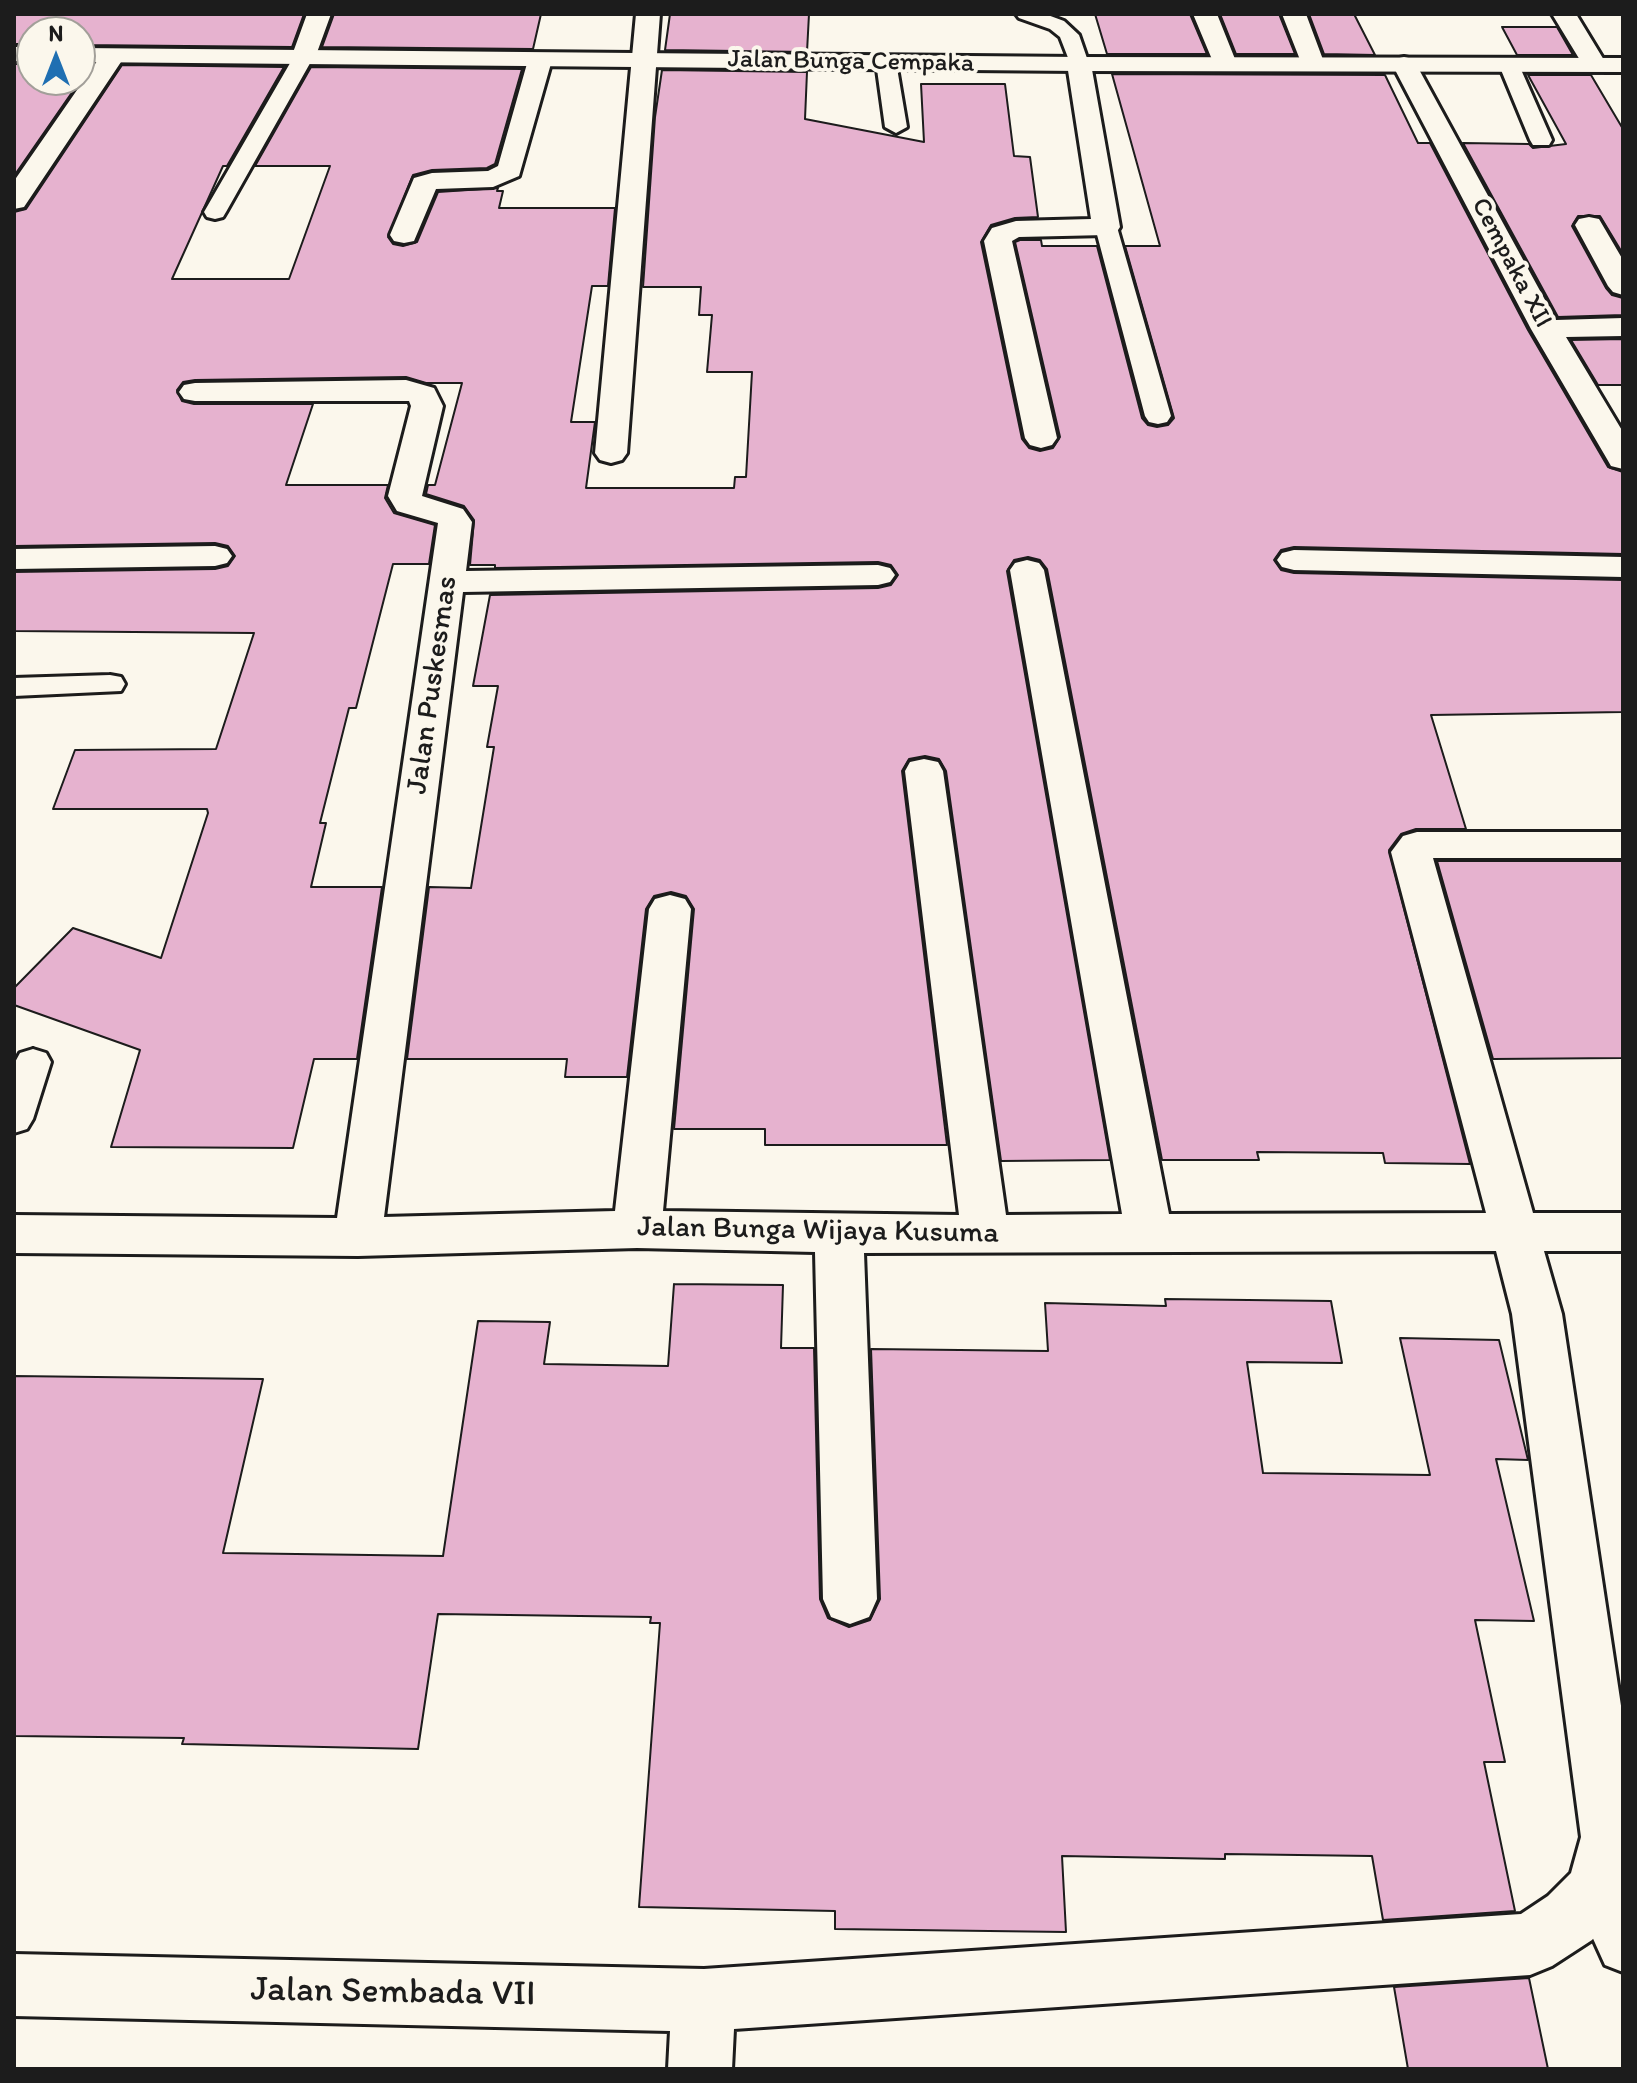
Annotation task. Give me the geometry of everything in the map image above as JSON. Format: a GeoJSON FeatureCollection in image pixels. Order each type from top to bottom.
{"type":"FeatureCollection","features":[{"type":"Feature","properties":{"kind":"street"},"geometry":{"type":"LineString","coordinates":[[303,58],[319,14]]}},
{"type":"Feature","properties":{"kind":"street"},"geometry":{"type":"LineString","coordinates":[[611,453],[648,14]]}},
{"type":"Feature","properties":{"kind":"street"},"geometry":{"type":"LineString","coordinates":[[1205,14],[1225,64]]}},
{"type":"Feature","properties":{"kind":"street"},"geometry":{"type":"LineString","coordinates":[[1294,14],[1313,65]]}},
{"type":"Feature","properties":{"kind":"street"},"geometry":{"type":"LineString","coordinates":[[1564,14],[1595,65]]}},
{"type":"Feature","properties":{"kind":"street","name":"Jalan Bunga Cempaka"},"geometry":{"type":"LineString","coordinates":[[96,55],[1623,65]]}},
{"type":"Feature","properties":{"kind":"street"},"geometry":{"type":"LineString","coordinates":[[14,201],[113,56]]}},
{"type":"Feature","properties":{"kind":"street"},"geometry":{"type":"LineString","coordinates":[[404,235],[424,184],[432,181],[493,179],[510,170],[540,60]]}},
{"type":"Feature","properties":{"kind":"street"},"geometry":{"type":"LineString","coordinates":[[1041,438],[998,241],[1002,234],[1016,229],[1106,227],[1079,64]]}},
{"type":"Feature","properties":{"kind":"street","name":"Cempaka XII"},"geometry":{"type":"LineString","coordinates":[[1404,64],[1546,329],[1623,459]]}},
{"type":"Feature","properties":{"kind":"street"},"geometry":{"type":"LineString","coordinates":[[1589,225],[1623,286]]}},
{"type":"Feature","properties":{"kind":"street"},"geometry":{"type":"LineString","coordinates":[[1546,329],[1623,327]]}},
{"type":"Feature","properties":{"kind":"street","name":"Jalan Puskesmas"},"geometry":{"type":"LineString","coordinates":[[195,392],[406,389],[423,395],[427,406],[405,496],[409,504],[451,516],[455,522],[358,1237]]}},
{"type":"Feature","properties":{"kind":"street"},"geometry":{"type":"LineString","coordinates":[[14,559],[215,556]]}},
{"type":"Feature","properties":{"kind":"street"},"geometry":{"type":"LineString","coordinates":[[1294,560],[1623,567]]}},
{"type":"Feature","properties":{"kind":"street"},"geometry":{"type":"LineString","coordinates":[[1027,570],[1149,1233]]}},
{"type":"Feature","properties":{"kind":"street"},"geometry":{"type":"LineString","coordinates":[[447,582],[878,575]]}},
{"type":"Feature","properties":{"kind":"street"},"geometry":{"type":"LineString","coordinates":[[924,771],[985,1234]]}},
{"type":"Feature","properties":{"kind":"street"},"geometry":{"type":"LineString","coordinates":[[1596,1890],[1611,1837],[1537,1314],[1411,852],[1417,845],[1623,845]]}},
{"type":"Feature","properties":{"kind":"street"},"geometry":{"type":"LineString","coordinates":[[637,1229],[670,909]]}},
{"type":"Feature","properties":{"kind":"street","name":"Jalan Bunga Wijaya Kusuma"},"geometry":{"type":"LineString","coordinates":[[14,1234],[358,1237],[637,1229],[839,1234],[1623,1232]]}},
{"type":"Feature","properties":{"kind":"street"},"geometry":{"type":"LineString","coordinates":[[839,1234],[850,1599]]}},
{"type":"Feature","properties":{"kind":"street","name":"Jalan Sembada VII"},"geometry":{"type":"LineString","coordinates":[[14,1985],[704,2000],[1530,1944],[1570,1918],[1596,1890]]}},
{"type":"Feature","properties":{"kind":"street"},"geometry":{"type":"LineString","coordinates":[[700,2069],[704,2000]]}},
{"type":"Feature","properties":{"kind":"lane"},"geometry":{"type":"LineString","coordinates":[[1026,14],[1057,25],[1069,35],[1079,64]]}},
{"type":"Feature","properties":{"kind":"lane"},"geometry":{"type":"LineString","coordinates":[[215,212],[303,58]]}},
{"type":"Feature","properties":{"kind":"lane"},"geometry":{"type":"LineString","coordinates":[[886,62],[896,127]]}},
{"type":"Feature","properties":{"kind":"lane"},"geometry":{"type":"LineString","coordinates":[[1509,65],[1541,140]]}},
{"type":"Feature","properties":{"kind":"lane"},"geometry":{"type":"LineString","coordinates":[[1106,227],[1158,416]]}},
{"type":"Feature","properties":{"kind":"lane"},"geometry":{"type":"LineString","coordinates":[[14,687],[110,684]]}},
{"type":"Feature","properties":{"kind":"lane"},"geometry":{"type":"LineString","coordinates":[[14,1119],[33,1062]]}},
{"type":"Feature","properties":{"kind":"lane"},"geometry":{"type":"LineString","coordinates":[[1596,1890],[1623,1947]]}},
{"type":"Feature","properties":{"kind":"building"},"geometry":{"type":"Polygon","coordinates":[[[14,14],[304,14],[292,47],[96,45],[96,16],[16,16],[14,44],[14,14]]]}},
{"type":"Feature","properties":{"kind":"building"},"geometry":{"type":"Polygon","coordinates":[[[334,14],[541,14],[533,49],[322,47],[334,14]]]}},
{"type":"Feature","properties":{"kind":"building"},"geometry":{"type":"Polygon","coordinates":[[[670,14],[809,14],[807,52],[665,50],[670,14]]]}},
{"type":"Feature","properties":{"kind":"building"},"geometry":{"type":"Polygon","coordinates":[[[1095,14],[1190,14],[1207,54],[1107,54],[1095,14]]]}},
{"type":"Feature","properties":{"kind":"building"},"geometry":{"type":"Polygon","coordinates":[[[1220,14],[1279,14],[1295,54],[1236,54],[1220,14]]]}},
{"type":"Feature","properties":{"kind":"building"},"geometry":{"type":"Polygon","coordinates":[[[1309,14],[1354,14],[1375,55],[1324,54],[1309,14]]]}},
{"type":"Feature","properties":{"kind":"building"},"geometry":{"type":"Polygon","coordinates":[[[1502,27],[1557,27],[1573,55],[1517,55],[1502,27]]]}},
{"type":"Feature","properties":{"kind":"building"},"geometry":{"type":"Polygon","coordinates":[[[16,64],[16,96],[69,96],[14,176],[16,64]]]}},
{"type":"Feature","properties":{"kind":"building"},"geometry":{"type":"Polygon","coordinates":[[[122,65],[284,67],[227,166],[223,166],[172,279],[289,279],[330,166],[255,166],[311,67],[522,69],[495,164],[487,168],[432,170],[413,175],[388,237],[393,244],[403,246],[417,242],[438,192],[498,188],[497,191],[503,191],[499,208],[615,208],[608,286],[592,286],[571,422],[595,422],[586,488],[734,488],[735,477],[746,477],[752,372],[707,372],[712,315],[699,315],[701,287],[643,287],[655,117],[662,70],[807,72],[805,119],[924,142],[921,84],[1005,84],[1014,156],[1030,157],[1038,217],[1015,218],[991,225],[981,242],[1022,439],[1029,448],[1040,451],[1053,448],[1060,437],[1015,242],[1020,240],[1041,240],[1042,246],[1097,246],[1142,418],[1148,425],[1157,427],[1168,425],[1174,418],[1125,246],[1160,246],[1112,74],[1385,75],[1418,143],[1430,143],[1528,330],[1608,467],[1623,472],[1623,554],[1294,547],[1281,550],[1274,560],[1281,570],[1294,573],[1623,580],[1623,712],[1431,715],[1466,829],[1416,829],[1401,834],[1389,850],[1470,1164],[1385,1163],[1383,1153],[1257,1152],[1259,1160],[1162,1160],[1047,569],[1040,560],[1028,557],[1014,560],[1007,571],[1110,1160],[1001,1161],[946,771],[939,759],[925,756],[909,759],[902,771],[947,1145],[765,1145],[765,1129],[674,1129],[694,909],[686,896],[671,892],[654,896],[646,909],[627,1077],[565,1077],[567,1059],[407,1059],[429,887],[471,888],[494,747],[487,747],[498,686],[473,686],[490,595],[878,588],[891,585],[898,575],[891,565],[878,562],[495,568],[495,565],[470,565],[474,520],[464,506],[426,494],[428,485],[435,485],[462,383],[426,383],[406,377],[195,380],[183,382],[177,390],[182,401],[194,404],[313,404],[286,485],[388,485],[385,498],[394,513],[435,525],[429,564],[393,564],[356,708],[349,708],[320,823],[326,823],[311,887],[382,887],[357,1059],[314,1059],[293,1148],[111,1147],[140,1050],[14,1005],[14,988],[73,928],[161,958],[208,813],[207,809],[53,809],[75,750],[216,749],[254,633],[14,631],[14,572],[215,569],[228,566],[235,556],[228,546],[215,543],[14,546],[14,212],[26,209],[122,65]]]}},
{"type":"Feature","properties":{"kind":"building"},"geometry":{"type":"Polygon","coordinates":[[[1528,75],[1591,75],[1623,129],[1623,254],[1600,216],[1578,216],[1572,226],[1606,288],[1612,295],[1623,298],[1623,315],[1558,317],[1463,143],[1529,144],[1533,148],[1566,144],[1528,75]]]}},
{"type":"Feature","properties":{"kind":"building"},"geometry":{"type":"Polygon","coordinates":[[[1623,339],[1623,385],[1598,385],[1571,340],[1623,339]]]}},
{"type":"Feature","properties":{"kind":"building"},"geometry":{"type":"Polygon","coordinates":[[[1437,861],[1623,861],[1623,1058],[1493,1059],[1437,861]]]}},
{"type":"Feature","properties":{"kind":"building"},"geometry":{"type":"Polygon","coordinates":[[[674,1284],[783,1285],[781,1348],[814,1348],[820,1599],[828,1618],[849,1627],[870,1620],[880,1599],[871,1349],[1048,1351],[1045,1303],[1166,1306],[1165,1299],[1331,1301],[1342,1363],[1247,1362],[1263,1473],[1430,1475],[1400,1338],[1499,1340],[1528,1460],[1496,1459],[1534,1621],[1475,1620],[1505,1762],[1484,1762],[1515,1911],[1383,1920],[1372,1856],[1225,1854],[1225,1859],[1062,1856],[1066,1932],[835,1929],[835,1911],[639,1907],[660,1623],[650,1623],[651,1617],[438,1614],[418,1749],[182,1744],[184,1738],[14,1736],[14,1376],[263,1379],[223,1553],[443,1556],[478,1321],[550,1322],[544,1364],[668,1366],[674,1284]]]}},
{"type":"Feature","properties":{"kind":"building"},"geometry":{"type":"Polygon","coordinates":[[[1529,1978],[1548,2069],[1408,2069],[1394,1987],[1529,1978]]]}}]}
